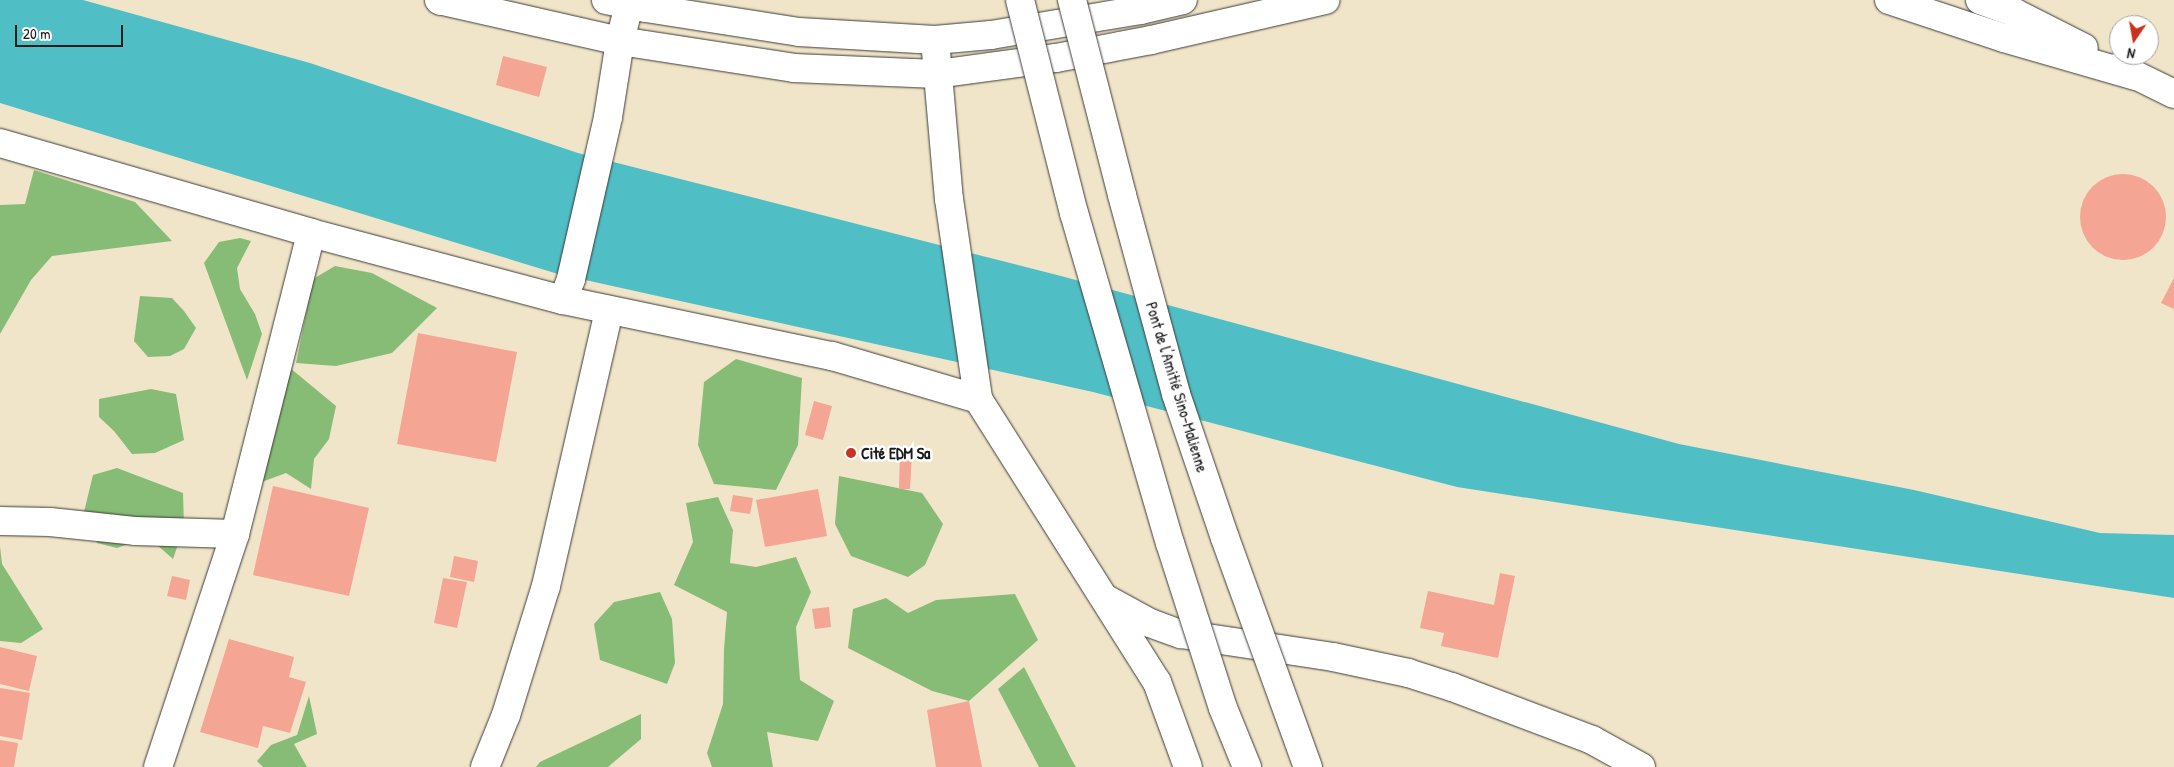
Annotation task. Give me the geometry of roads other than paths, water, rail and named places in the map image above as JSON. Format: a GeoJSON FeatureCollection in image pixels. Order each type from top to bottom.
{"type":"FeatureCollection","features":[{"type":"Feature","properties":{"kind":"street"},"geometry":{"type":"LineString","coordinates":[[441,0],[620,42],[794,68],[937,74],[1056,58],[1151,40],[1324,0]]}},
{"type":"Feature","properties":{"kind":"street"},"geometry":{"type":"LineString","coordinates":[[1020,0],[1074,213],[1167,534],[1223,708],[1247,767]]}},
{"type":"Feature","properties":{"kind":"street","name":"Pont de l'Amitié Sino-Malienne"},"geometry":{"type":"LineString","coordinates":[[1072,0],[1176,394],[1228,547],[1308,767]]}},
{"type":"Feature","properties":{"kind":"street"},"geometry":{"type":"LineString","coordinates":[[567,289],[608,117],[620,42],[618,2],[799,32],[935,40],[982,36],[1141,10],[1183,0]]}},
{"type":"Feature","properties":{"kind":"street"},"geometry":{"type":"LineString","coordinates":[[1889,0],[2004,38],[2136,76]]}},
{"type":"Feature","properties":{"kind":"street"},"geometry":{"type":"LineString","coordinates":[[1980,0],[2015,13],[2174,94]]}},
{"type":"Feature","properties":{"kind":"street"},"geometry":{"type":"LineString","coordinates":[[935,40],[949,199],[976,386],[1157,682],[1188,767]]}},
{"type":"Feature","properties":{"kind":"street"},"geometry":{"type":"LineString","coordinates":[[0,142],[311,233],[567,289],[610,310],[976,386]]}},
{"type":"Feature","properties":{"kind":"street"},"geometry":{"type":"LineString","coordinates":[[158,767],[235,534],[311,233]]}},
{"type":"Feature","properties":{"kind":"street"},"geometry":{"type":"LineString","coordinates":[[485,767],[506,715],[546,586],[610,310]]}},
{"type":"Feature","properties":{"kind":"street"},"geometry":{"type":"LineString","coordinates":[[0,520],[50,522],[135,531],[235,534]]}},
{"type":"Feature","properties":{"kind":"street"},"geometry":{"type":"LineString","coordinates":[[1106,599],[1150,623],[1181,634],[1333,657],[1408,673],[1434,681],[1592,740],[1641,767]]}},
{"type":"Feature","properties":{"kind":"water"},"geometry":{"type":"Polygon","coordinates":[[[0,0],[83,0],[310,63],[578,153],[1061,276],[1679,444],[1914,490],[2100,533],[2174,535],[2174,598],[1457,487],[1093,392],[558,274],[0,103],[0,0]]]}},
{"type":"Feature","properties":{"kind":"place","name":"Cité EDM Sa"},"geometry":{"type":"Point","coordinates":[851,453]}}]}
